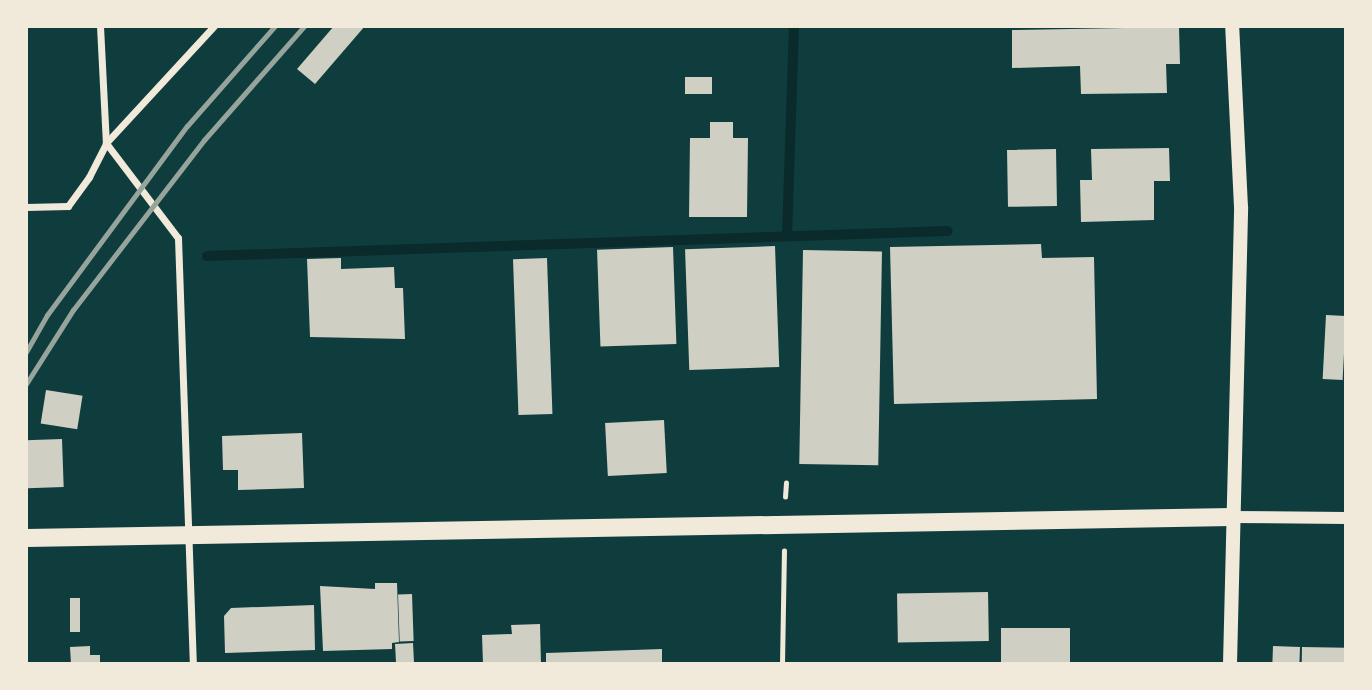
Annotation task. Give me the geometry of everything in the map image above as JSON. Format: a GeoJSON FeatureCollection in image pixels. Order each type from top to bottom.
{"type":"FeatureCollection","features":[{"type":"Feature","properties":{"kind":"main road"},"geometry":{"type":"LineString","coordinates":[[1230,664],[1241,207],[1232,26]]}},
{"type":"Feature","properties":{"kind":"main road"},"geometry":{"type":"LineString","coordinates":[[26,538],[1232,517]]}},
{"type":"Feature","properties":{"kind":"street"},"geometry":{"type":"LineString","coordinates":[[100,26],[106,143],[177,238],[191,534],[193,664]]}},
{"type":"Feature","properties":{"kind":"street"},"geometry":{"type":"LineString","coordinates":[[26,207],[68,206],[89,177],[106,143],[214,26]]}},
{"type":"Feature","properties":{"kind":"street"},"geometry":{"type":"LineString","coordinates":[[1232,517],[1346,518]]}},
{"type":"Feature","properties":{"kind":"path"},"geometry":{"type":"LineString","coordinates":[[782,664],[786,484]]}},
{"type":"Feature","properties":{"kind":"building"},"geometry":{"type":"Polygon","coordinates":[[[334,26],[365,26],[315,84],[297,69],[334,26]]]}},
{"type":"Feature","properties":{"kind":"building"},"geometry":{"type":"Polygon","coordinates":[[[1179,27],[1180,64],[1166,64],[1167,93],[1081,94],[1080,66],[1012,68],[1012,30],[1179,27]]]}},
{"type":"Feature","properties":{"kind":"building"},"geometry":{"type":"Polygon","coordinates":[[[685,77],[712,77],[712,94],[685,94],[685,77]]]}},
{"type":"Feature","properties":{"kind":"building"},"geometry":{"type":"Polygon","coordinates":[[[710,122],[733,122],[733,138],[748,138],[747,217],[689,217],[690,138],[710,138],[710,122]]]}},
{"type":"Feature","properties":{"kind":"building"},"geometry":{"type":"Polygon","coordinates":[[[1169,148],[1170,181],[1154,181],[1154,220],[1081,222],[1080,180],[1092,180],[1091,149],[1169,148]]]}},
{"type":"Feature","properties":{"kind":"building"},"geometry":{"type":"Polygon","coordinates":[[[1056,149],[1057,206],[1008,207],[1007,150],[1056,149]]]}},
{"type":"Feature","properties":{"kind":"building"},"geometry":{"type":"Polygon","coordinates":[[[1041,244],[1042,258],[1094,257],[1097,399],[894,404],[890,247],[1041,244]]]}},
{"type":"Feature","properties":{"kind":"building"},"geometry":{"type":"Polygon","coordinates":[[[775,246],[779,367],[689,370],[685,249],[775,246]]]}},
{"type":"Feature","properties":{"kind":"building"},"geometry":{"type":"Polygon","coordinates":[[[673,247],[676,344],[600,347],[597,250],[673,247]]]}},
{"type":"Feature","properties":{"kind":"building"},"geometry":{"type":"Polygon","coordinates":[[[803,250],[882,251],[878,465],[799,464],[803,250]]]}},
{"type":"Feature","properties":{"kind":"building"},"geometry":{"type":"Polygon","coordinates":[[[341,258],[341,269],[394,267],[395,288],[403,288],[405,339],[310,337],[307,259],[341,258]]]}},
{"type":"Feature","properties":{"kind":"building"},"geometry":{"type":"Polygon","coordinates":[[[547,258],[552,414],[518,415],[513,259],[547,258]]]}},
{"type":"Feature","properties":{"kind":"building"},"geometry":{"type":"Polygon","coordinates":[[[1326,315],[1346,316],[1343,380],[1323,379],[1326,315]]]}},
{"type":"Feature","properties":{"kind":"building"},"geometry":{"type":"Polygon","coordinates":[[[46,390],[83,396],[77,429],[41,424],[46,390]]]}},
{"type":"Feature","properties":{"kind":"building"},"geometry":{"type":"Polygon","coordinates":[[[664,420],[667,473],[608,476],[605,423],[664,420]]]}},
{"type":"Feature","properties":{"kind":"building"},"geometry":{"type":"Polygon","coordinates":[[[302,433],[304,488],[238,490],[238,470],[223,470],[222,436],[302,433]]]}},
{"type":"Feature","properties":{"kind":"building"},"geometry":{"type":"Polygon","coordinates":[[[62,439],[64,487],[28,488],[26,440],[62,439]]]}},
{"type":"Feature","properties":{"kind":"building"},"geometry":{"type":"Polygon","coordinates":[[[375,583],[397,583],[399,642],[392,643],[392,649],[323,651],[320,586],[375,589],[375,583]]]}},
{"type":"Feature","properties":{"kind":"building"},"geometry":{"type":"Polygon","coordinates":[[[988,592],[989,641],[898,643],[897,594],[988,592]]]}},
{"type":"Feature","properties":{"kind":"building"},"geometry":{"type":"Polygon","coordinates":[[[398,594],[412,594],[414,641],[400,641],[398,594]]]}},
{"type":"Feature","properties":{"kind":"building"},"geometry":{"type":"Polygon","coordinates":[[[70,598],[80,598],[80,632],[70,632],[70,598]]]}},
{"type":"Feature","properties":{"kind":"building"},"geometry":{"type":"Polygon","coordinates":[[[314,605],[315,650],[225,653],[224,616],[231,608],[314,605]]]}},
{"type":"Feature","properties":{"kind":"building"},"geometry":{"type":"Polygon","coordinates":[[[540,624],[541,664],[483,664],[482,635],[512,634],[511,625],[540,624]]]}},
{"type":"Feature","properties":{"kind":"building"},"geometry":{"type":"Polygon","coordinates":[[[1001,628],[1070,628],[1070,664],[1001,664],[1001,628]]]}},
{"type":"Feature","properties":{"kind":"building"},"geometry":{"type":"Polygon","coordinates":[[[413,643],[414,664],[396,664],[395,644],[413,643]]]}},
{"type":"Feature","properties":{"kind":"building"},"geometry":{"type":"Polygon","coordinates":[[[90,646],[90,655],[100,655],[100,664],[71,664],[70,647],[90,646]]]}},
{"type":"Feature","properties":{"kind":"building"},"geometry":{"type":"Polygon","coordinates":[[[1273,646],[1300,647],[1299,664],[1272,664],[1273,646]]]}},
{"type":"Feature","properties":{"kind":"building"},"geometry":{"type":"Polygon","coordinates":[[[1302,647],[1346,648],[1346,664],[1302,664],[1302,647]]]}},
{"type":"Feature","properties":{"kind":"building"},"geometry":{"type":"Polygon","coordinates":[[[662,649],[662,664],[546,664],[546,653],[662,649]]]}},
{"type":"Feature","properties":{"kind":"waterway"},"geometry":{"type":"LineString","coordinates":[[787,236],[794,26]]}},
{"type":"Feature","properties":{"kind":"waterway"},"geometry":{"type":"LineString","coordinates":[[207,256],[948,231]]}},
{"type":"Feature","properties":{"kind":"railway"},"geometry":{"type":"LineString","coordinates":[[26,352],[47,315],[187,126],[275,26]]}},
{"type":"Feature","properties":{"kind":"railway"},"geometry":{"type":"LineString","coordinates":[[26,384],[73,310],[204,140],[304,26]]}}]}
